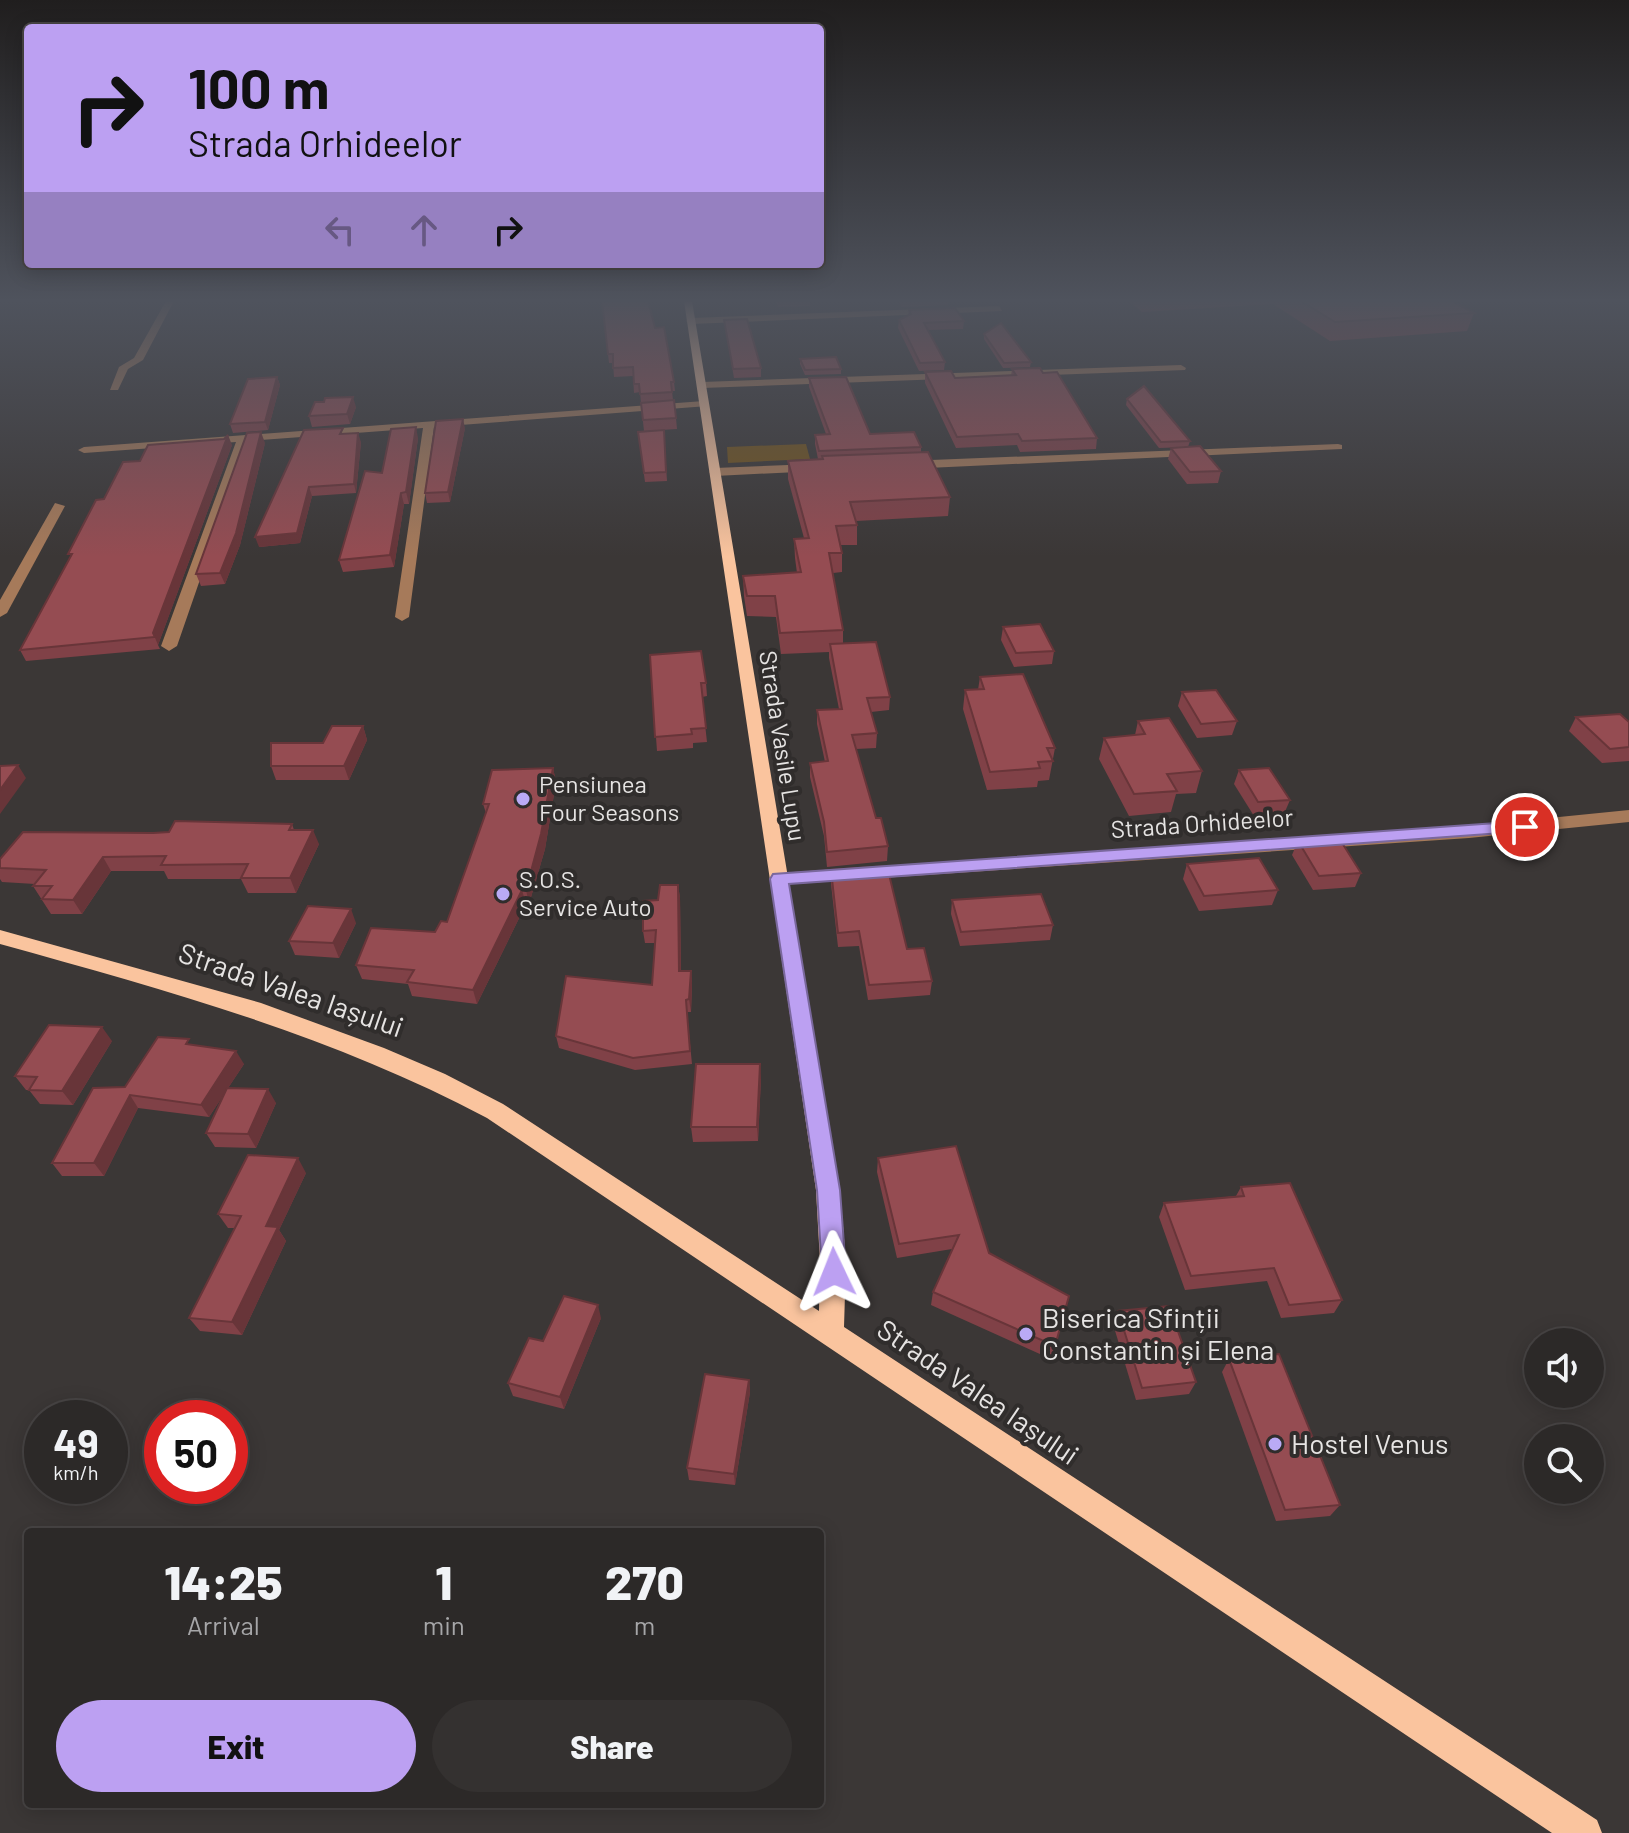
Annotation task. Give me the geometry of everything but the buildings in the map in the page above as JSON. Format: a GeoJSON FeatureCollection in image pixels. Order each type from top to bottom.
{"type":"FeatureCollection","features":[{"type":"Feature","properties":{"kind":"main road","name":"Strada Vasile Lupu"},"geometry":{"type":"LineString","coordinates":[[702,387],[828,1190],[834,1246],[834,1299],[830,1334]]}},
{"type":"Feature","properties":{"kind":"main road","name":"Strada Valea Iașului"},"geometry":{"type":"LineString","coordinates":[[0,937],[319,1029],[445,1082],[563,1153],[830,1334],[1584,1833]]}},
{"type":"Feature","properties":{"kind":"street"},"geometry":{"type":"LineString","coordinates":[[84,450],[429,423],[703,395],[853,387]]}},
{"type":"Feature","properties":{"kind":"street"},"geometry":{"type":"LineString","coordinates":[[402,617],[429,423]]}},
{"type":"Feature","properties":{"kind":"street"},"geometry":{"type":"LineString","coordinates":[[169,646],[244,437]]}},
{"type":"Feature","properties":{"kind":"street"},"geometry":{"type":"LineString","coordinates":[[896,465],[1338,447]]}},
{"type":"Feature","properties":{"kind":"street"},"geometry":{"type":"LineString","coordinates":[[715,472],[833,467]]}},
{"type":"Feature","properties":{"kind":"street"},"geometry":{"type":"LineString","coordinates":[[0,613],[59,506]]}},
{"type":"Feature","properties":{"kind":"street","name":"Strada Orhideelor"},"geometry":{"type":"LineString","coordinates":[[779,879],[1469,832],[1629,816]]}},
{"type":"Feature","properties":{"kind":"shaded area"},"geometry":{"type":"Polygon","coordinates":[[[806,444],[810,459],[728,463],[727,447],[806,444]]]}},
{"type":"Feature","properties":{"kind":"place","name":"Pensiunea Four Seasons"},"geometry":{"type":"Point","coordinates":[523,799]}},
{"type":"Feature","properties":{"kind":"place","name":"S.O.S. Service Auto"},"geometry":{"type":"Point","coordinates":[503,894]}},
{"type":"Feature","properties":{"kind":"place","name":"Biserica Sfinții Constantin și Elena"},"geometry":{"type":"Point","coordinates":[1026,1334]}},
{"type":"Feature","properties":{"kind":"place","name":"Hostel Venus"},"geometry":{"type":"Point","coordinates":[1275,1444]}},
{"type":"Feature","properties":{"kind":"route"},"geometry":{"type":"LineString","coordinates":[[834,1272],[828,1190],[779,879],[1525,827]]}}]}
